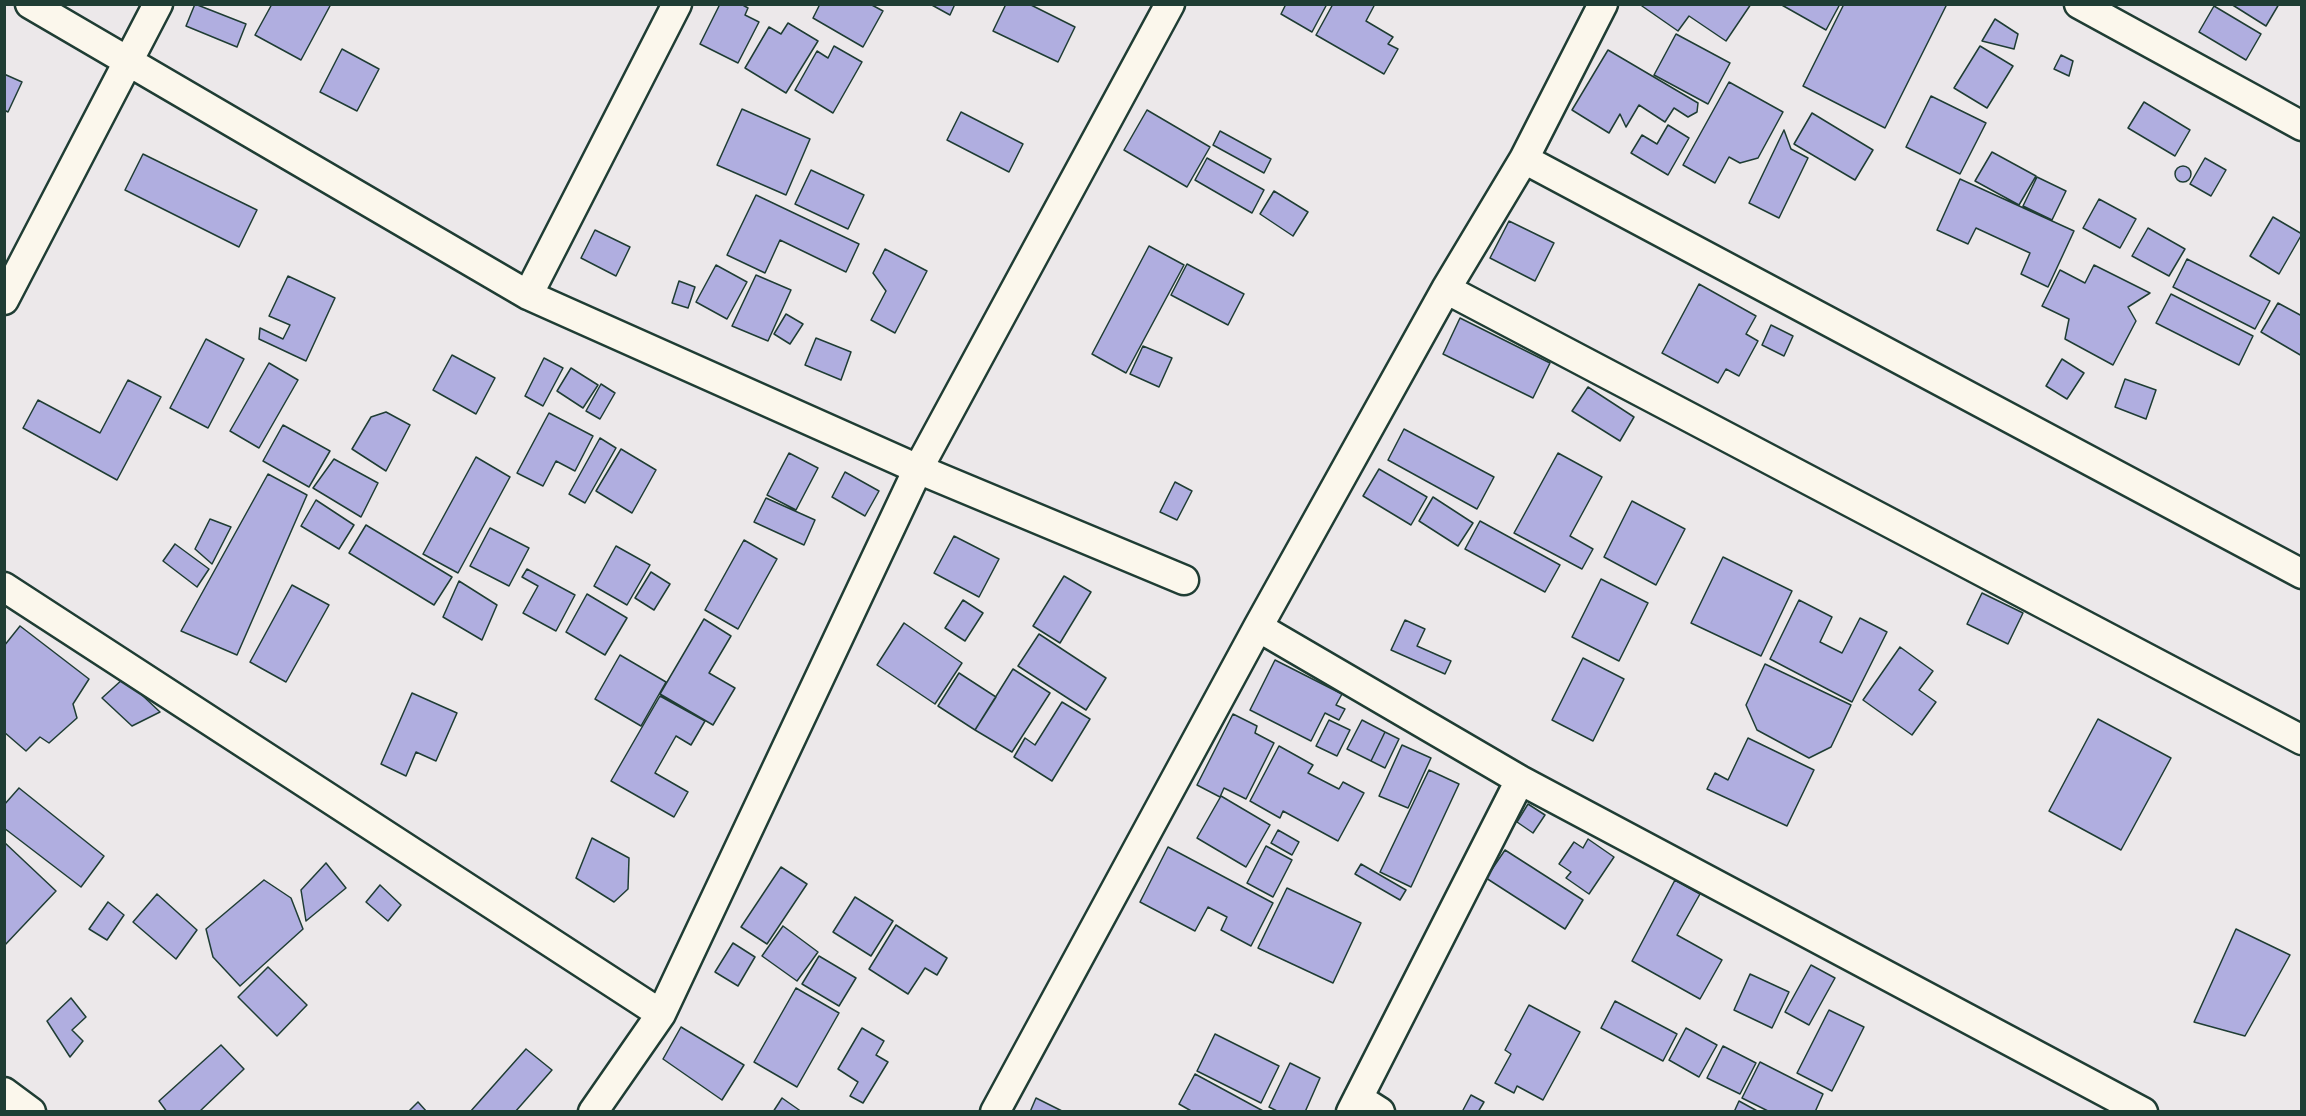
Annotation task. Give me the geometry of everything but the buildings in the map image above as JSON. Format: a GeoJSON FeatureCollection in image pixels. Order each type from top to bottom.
{"type":"FeatureCollection","features":[{"type":"Feature","properties":{"kind":"street"},"geometry":{"type":"LineString","coordinates":[[30,4],[528,295],[918,469],[1184,580]]}},
{"type":"Feature","properties":{"kind":"street"},"geometry":{"type":"LineString","coordinates":[[4,300],[158,4]]}},
{"type":"Feature","properties":{"kind":"street"},"geometry":{"type":"LineString","coordinates":[[528,295],[677,4]]}},
{"type":"Feature","properties":{"kind":"street"},"geometry":{"type":"LineString","coordinates":[[593,1112],[661,1014],[918,469],[1170,4]]}},
{"type":"Feature","properties":{"kind":"street"},"geometry":{"type":"LineString","coordinates":[[995,1112],[1258,627],[1446,289],[1524,159],[1603,4]]}},
{"type":"Feature","properties":{"kind":"street"},"geometry":{"type":"LineString","coordinates":[[2079,4],[2301,126]]}},
{"type":"Feature","properties":{"kind":"street"},"geometry":{"type":"LineString","coordinates":[[1524,159],[2301,574]]}},
{"type":"Feature","properties":{"kind":"street"},"geometry":{"type":"LineString","coordinates":[[1446,289],[2301,740]]}},
{"type":"Feature","properties":{"kind":"street"},"geometry":{"type":"LineString","coordinates":[[4,587],[661,1014]]}},
{"type":"Feature","properties":{"kind":"street"},"geometry":{"type":"LineString","coordinates":[[1258,627],[1520,780],[2144,1112]]}},
{"type":"Feature","properties":{"kind":"street"},"geometry":{"type":"LineString","coordinates":[[1363,1107],[1520,780]]}},
{"type":"Feature","properties":{"kind":"street"},"geometry":{"type":"LineString","coordinates":[[4,1092],[31,1112]]}}]}
